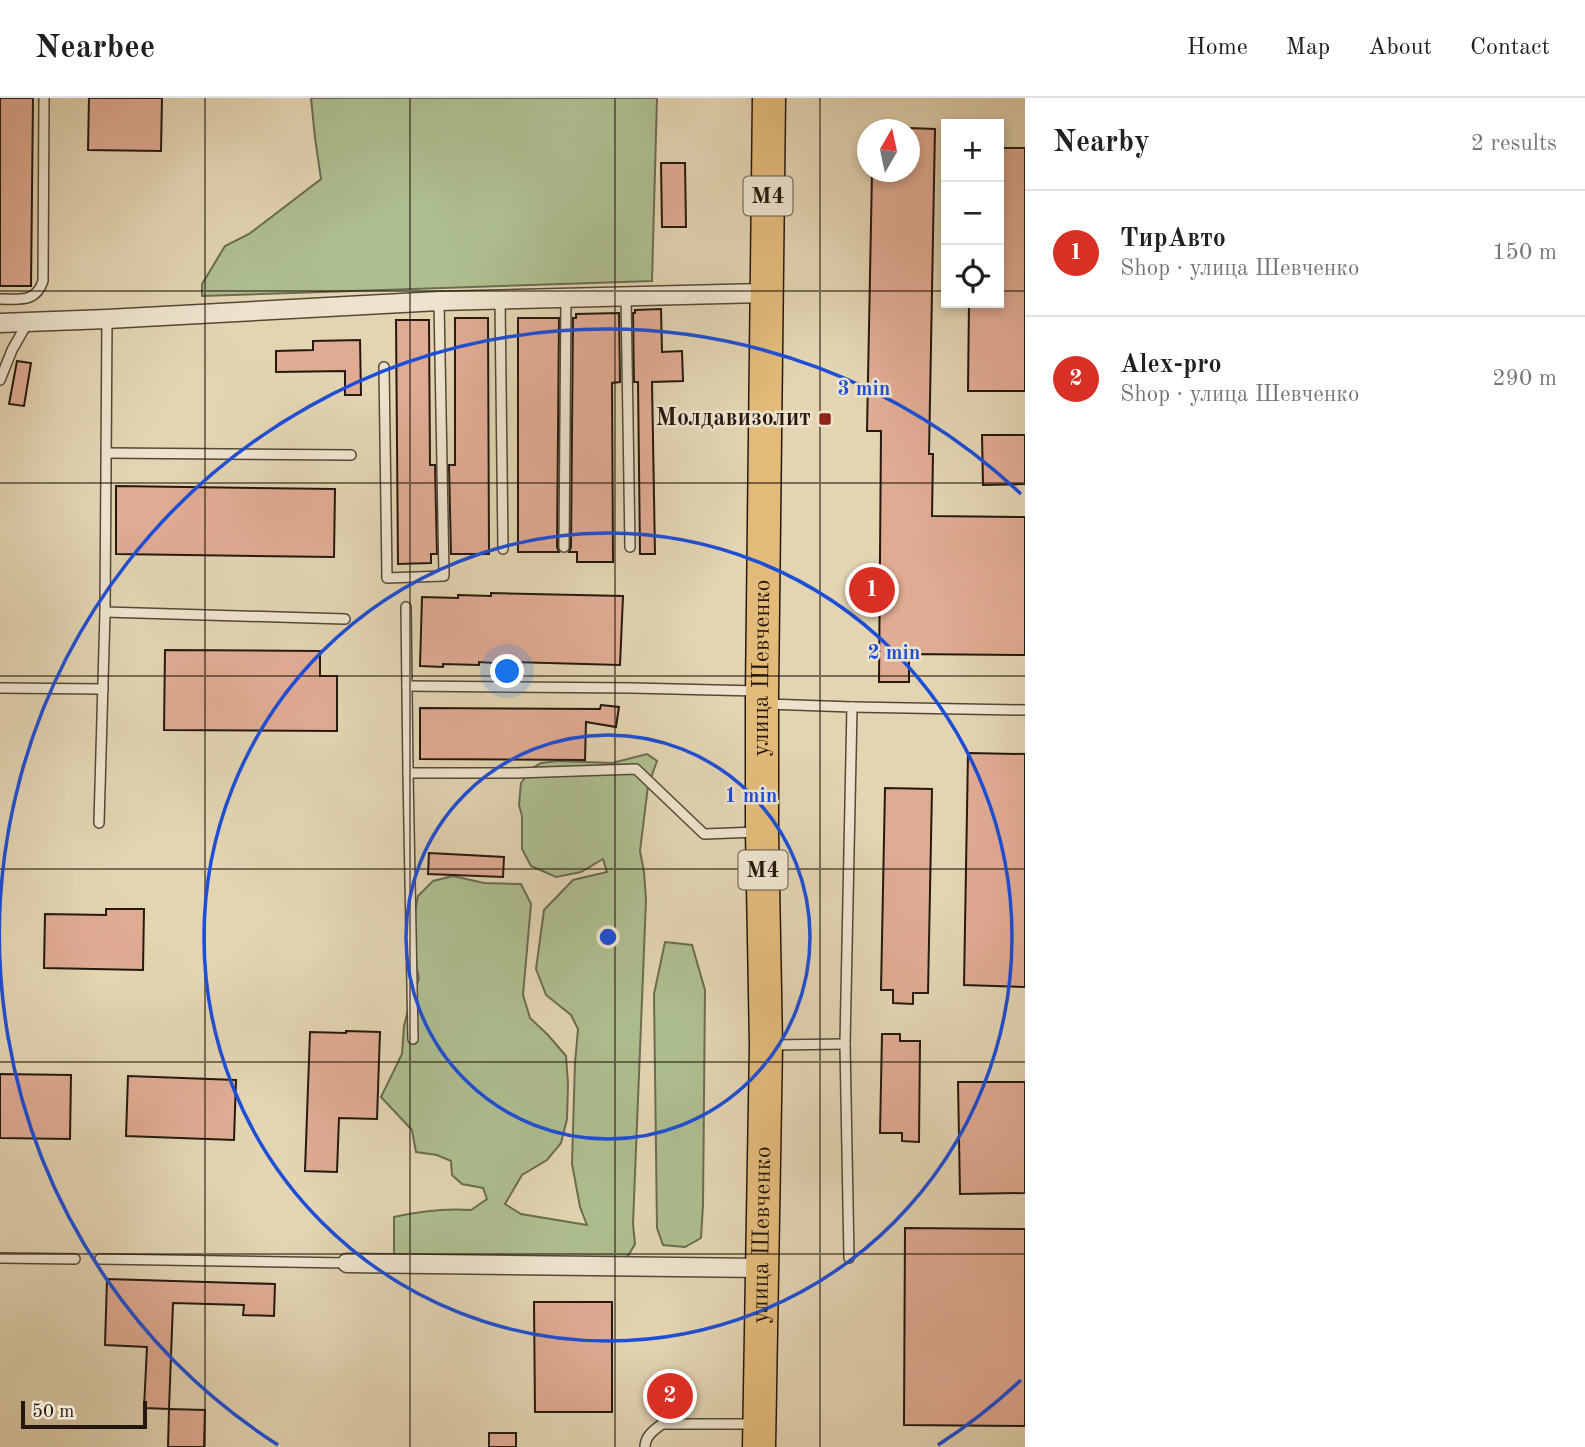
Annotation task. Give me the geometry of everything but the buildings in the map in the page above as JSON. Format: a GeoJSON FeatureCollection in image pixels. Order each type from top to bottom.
{"type":"FeatureCollection","features":[{"type":"Feature","properties":{"kind":"highway","name":"улица Шевченко"},"geometry":{"type":"LineString","coordinates":[[760,1435],[766,1045],[762,698],[769,98]]}},
{"type":"Feature","properties":{"kind":"street"},"geometry":{"type":"LineString","coordinates":[[0,323],[439,301],[766,293]]}},
{"type":"Feature","properties":{"kind":"street"},"geometry":{"type":"LineString","coordinates":[[347,1263],[761,1268]]}},
{"type":"Feature","properties":{"kind":"lane"},"geometry":{"type":"LineString","coordinates":[[0,299],[30,298],[40,291],[43,281],[44,98]]}},
{"type":"Feature","properties":{"kind":"lane"},"geometry":{"type":"LineString","coordinates":[[626,296],[630,547]]}},
{"type":"Feature","properties":{"kind":"lane"},"geometry":{"type":"LineString","coordinates":[[564,547],[566,299]]}},
{"type":"Feature","properties":{"kind":"lane"},"geometry":{"type":"LineString","coordinates":[[500,300],[503,549]]}},
{"type":"Feature","properties":{"kind":"lane"},"geometry":{"type":"LineString","coordinates":[[384,367],[387,578],[444,576],[439,301]]}},
{"type":"Feature","properties":{"kind":"lane"},"geometry":{"type":"LineString","coordinates":[[99,823],[105,612],[107,319]]}},
{"type":"Feature","properties":{"kind":"lane"},"geometry":{"type":"LineString","coordinates":[[0,380],[12,350],[28,322]]}},
{"type":"Feature","properties":{"kind":"lane"},"geometry":{"type":"LineString","coordinates":[[107,453],[351,455]]}},
{"type":"Feature","properties":{"kind":"lane"},"geometry":{"type":"LineString","coordinates":[[406,607],[414,1039]]}},
{"type":"Feature","properties":{"kind":"lane"},"geometry":{"type":"LineString","coordinates":[[105,612],[345,619]]}},
{"type":"Feature","properties":{"kind":"lane"},"geometry":{"type":"LineString","coordinates":[[407,686],[632,688],[852,707],[1025,710]]}},
{"type":"Feature","properties":{"kind":"lane"},"geometry":{"type":"LineString","coordinates":[[0,688],[103,688]]}},
{"type":"Feature","properties":{"kind":"lane"},"geometry":{"type":"LineString","coordinates":[[849,1258],[845,1044],[852,707]]}},
{"type":"Feature","properties":{"kind":"lane"},"geometry":{"type":"LineString","coordinates":[[408,773],[636,769],[704,834],[762,832]]}},
{"type":"Feature","properties":{"kind":"lane"},"geometry":{"type":"LineString","coordinates":[[766,1045],[845,1044]]}},
{"type":"Feature","properties":{"kind":"lane"},"geometry":{"type":"LineString","coordinates":[[0,1258],[75,1259]]}},
{"type":"Feature","properties":{"kind":"lane"},"geometry":{"type":"LineString","coordinates":[[100,1259],[347,1263]]}},
{"type":"Feature","properties":{"kind":"lane"},"geometry":{"type":"LineString","coordinates":[[645,1447],[651,1432],[662,1424],[760,1435]]}},
{"type":"Feature","properties":{"kind":"green space"},"geometry":{"type":"Polygon","coordinates":[[[311,98],[657,98],[652,281],[202,296],[202,284],[225,246],[249,234],[321,179],[311,98]]]}},
{"type":"Feature","properties":{"kind":"green space"},"geometry":{"type":"Polygon","coordinates":[[[647,754],[657,761],[648,786],[640,851],[646,900],[633,1224],[635,1244],[628,1256],[618,1260],[415,1259],[394,1254],[394,1217],[432,1210],[471,1210],[487,1199],[483,1188],[462,1184],[452,1175],[451,1161],[437,1155],[416,1152],[412,1130],[381,1097],[402,1054],[404,1026],[419,979],[412,942],[418,896],[433,881],[453,876],[484,883],[521,884],[531,904],[523,995],[530,1018],[566,1056],[567,1119],[561,1143],[547,1160],[522,1175],[505,1204],[521,1214],[587,1225],[580,1207],[572,1164],[578,1029],[571,1015],[546,995],[536,969],[544,910],[573,880],[607,872],[603,859],[581,872],[556,877],[531,866],[522,849],[522,816],[519,805],[521,783],[531,769],[541,763],[612,763],[647,754]]]}},
{"type":"Feature","properties":{"kind":"green space"},"geometry":{"type":"Polygon","coordinates":[[[665,942],[692,945],[705,990],[701,1238],[685,1247],[663,1245],[657,1228],[654,994],[665,942]]]}},
{"type":"Feature","properties":{"kind":"place","name":"Молдавизолит"},"geometry":{"type":"Point","coordinates":[825,419]}},
{"type":"Feature","properties":{"kind":"place","name":"ТирАвто"},"geometry":{"type":"Point","coordinates":[872,590]}},
{"type":"Feature","properties":{"kind":"place","name":"Alex-pro"},"geometry":{"type":"Point","coordinates":[670,1396]}}]}
